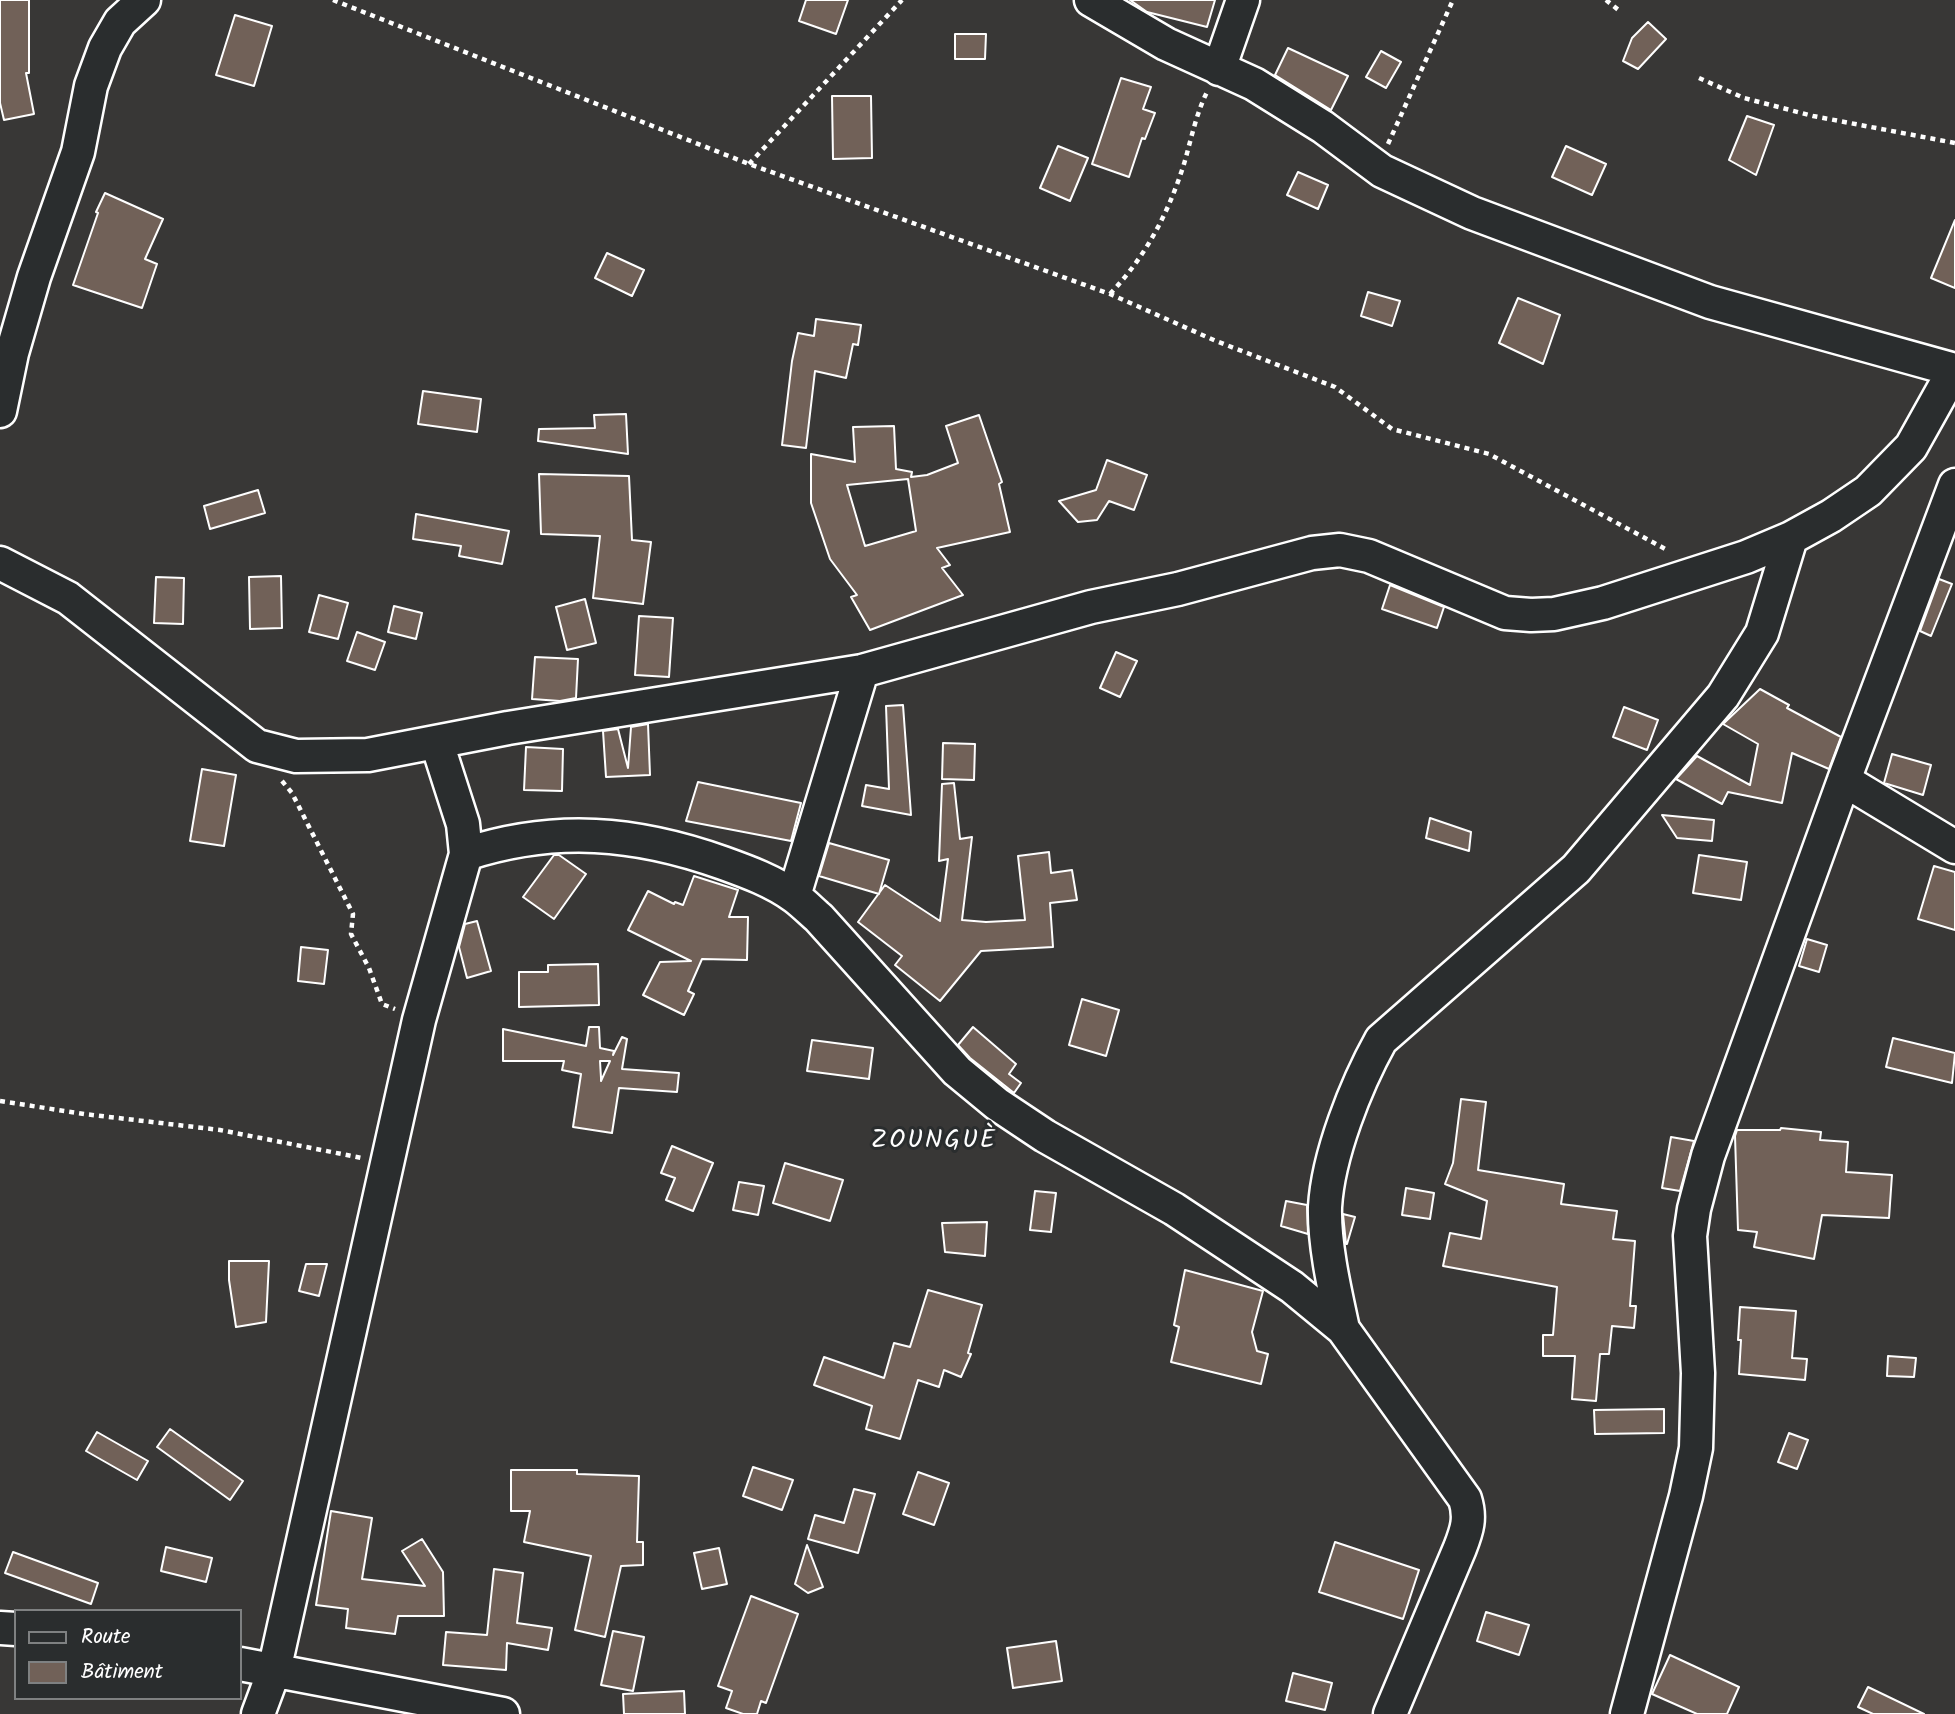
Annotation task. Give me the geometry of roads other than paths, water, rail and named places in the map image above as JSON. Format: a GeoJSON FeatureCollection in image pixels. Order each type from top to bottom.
{"type":"FeatureCollection","features":[{"type":"Feature","properties":{"kind":"street"},"geometry":{"type":"LineString","coordinates":[[0,411],[12,353],[34,276],[78,152],[92,86],[105,48],[120,22],[144,0]]}},
{"type":"Feature","properties":{"kind":"street"},"geometry":{"type":"LineString","coordinates":[[0,563],[68,598],[257,747],[296,756],[368,755],[508,728],[862,671],[1091,607],[1178,589],[1312,553],[1340,550],[1368,556],[1504,613],[1554,614],[1603,603],[1746,557],[1791,538],[1831,516],[1868,491],[1912,447],[1954,370],[1710,302],[1472,213],[1376,166],[1323,127],[1254,84],[1166,44],[1091,0]]}},
{"type":"Feature","properties":{"kind":"street"},"geometry":{"type":"LineString","coordinates":[[1219,69],[1243,0]]}},
{"type":"Feature","properties":{"kind":"street"},"geometry":{"type":"LineString","coordinates":[[1627,1714],[1686,1496],[1696,1448],[1698,1373],[1690,1236],[1708,1156],[1844,780],[1955,485]]}},
{"type":"Feature","properties":{"kind":"street"},"geometry":{"type":"LineString","coordinates":[[1343,1329],[1331,1269],[1325,1208],[1334,1159],[1363,1073],[1381,1040],[1576,869],[1723,696],[1762,633],[1791,538]]}},
{"type":"Feature","properties":{"kind":"street"},"geometry":{"type":"LineString","coordinates":[[794,896],[862,671]]}},
{"type":"Feature","properties":{"kind":"street"},"geometry":{"type":"LineString","coordinates":[[258,1714],[274,1671],[419,1020],[466,854],[463,824],[437,743]]}},
{"type":"Feature","properties":{"kind":"street"},"geometry":{"type":"LineString","coordinates":[[1844,780],[1955,847]]}},
{"type":"Feature","properties":{"kind":"street"},"geometry":{"type":"LineString","coordinates":[[466,854],[489,846],[555,836],[608,835],[632,838],[704,856],[758,875],[794,896],[818,918],[957,1071],[997,1104],[1045,1136],[1174,1209],[1292,1287],[1343,1329],[1465,1499],[1469,1513],[1461,1548],[1390,1714]]}},
{"type":"Feature","properties":{"kind":"street"},"geometry":{"type":"LineString","coordinates":[[242,1664],[503,1714]]}},
{"type":"Feature","properties":{"kind":"district","name":"ZOUNGUÈ"},"geometry":{"type":"Point","coordinates":[934,1143]}}]}
